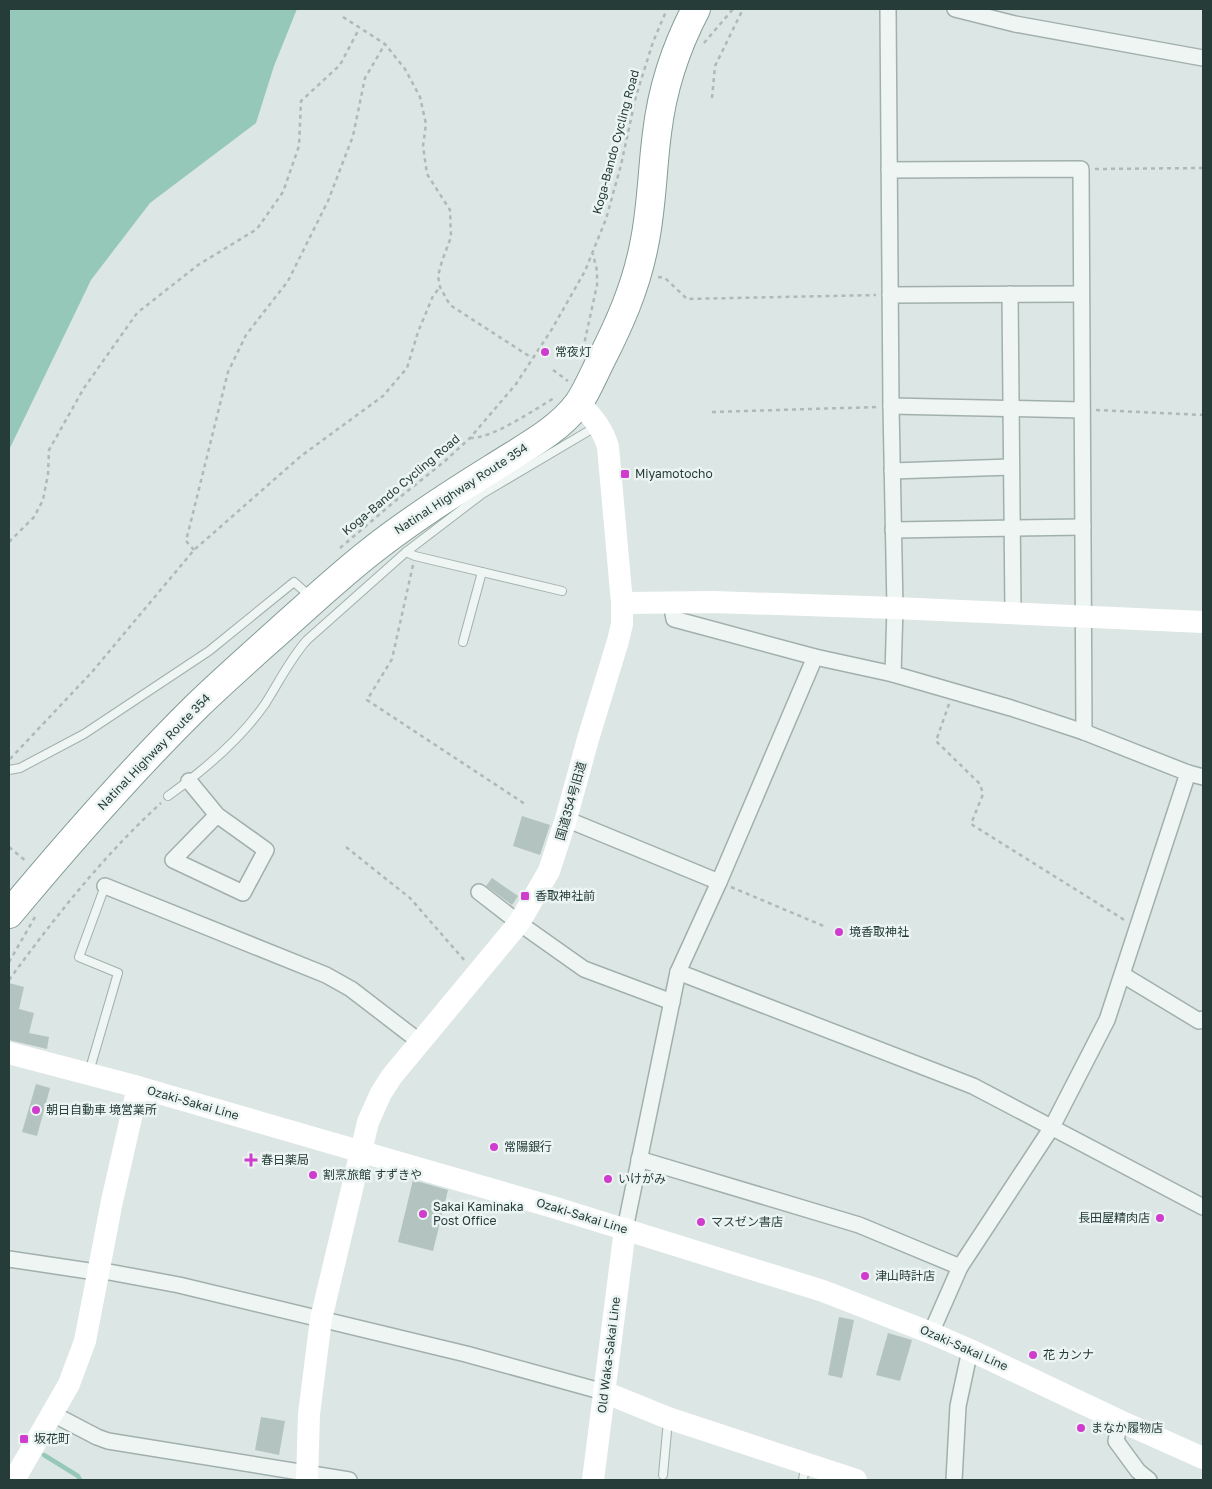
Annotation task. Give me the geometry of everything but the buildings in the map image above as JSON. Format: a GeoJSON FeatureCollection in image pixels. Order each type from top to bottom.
{"type":"FeatureCollection","features":[{"type":"Feature","properties":{"kind":"highway","name":"Natinal Highway Route 354"},"geometry":{"type":"LineString","coordinates":[[9,914],[95,813],[196,707],[345,572],[433,506],[553,429],[570,414],[568,392],[612,341],[629,300],[637,273],[649,214],[657,133],[683,14]]}},
{"type":"Feature","properties":{"kind":"street"},"geometry":{"type":"LineString","coordinates":[[683,14],[704,15],[710,9]]}},
{"type":"Feature","properties":{"kind":"street"},"geometry":{"type":"LineString","coordinates":[[888,9],[891,406],[895,608],[893,674]]}},
{"type":"Feature","properties":{"kind":"street"},"geometry":{"type":"LineString","coordinates":[[955,9],[1015,24],[1203,58]]}},
{"type":"Feature","properties":{"kind":"street"},"geometry":{"type":"LineString","coordinates":[[889,170],[1080,169],[1084,732]]}},
{"type":"Feature","properties":{"kind":"street"},"geometry":{"type":"LineString","coordinates":[[1010,294],[1012,613]]}},
{"type":"Feature","properties":{"kind":"street"},"geometry":{"type":"LineString","coordinates":[[890,295],[1081,294]]}},
{"type":"Feature","properties":{"kind":"street","name":"国道354号旧道"},"geometry":{"type":"LineString","coordinates":[[306,1476],[308,1414],[321,1319],[368,1122],[381,1093],[392,1076],[519,923],[549,871],[618,641],[622,624],[622,603],[608,447],[599,425],[590,413],[568,392]]}},
{"type":"Feature","properties":{"kind":"street"},"geometry":{"type":"LineString","coordinates":[[891,406],[1082,410]]}},
{"type":"Feature","properties":{"kind":"street"},"geometry":{"type":"LineString","coordinates":[[892,471],[1011,467]]}},
{"type":"Feature","properties":{"kind":"street"},"geometry":{"type":"LineString","coordinates":[[893,530],[1083,527]]}},
{"type":"Feature","properties":{"kind":"street"},"geometry":{"type":"LineString","coordinates":[[622,603],[671,602],[895,608],[1203,622]]}},
{"type":"Feature","properties":{"kind":"street"},"geometry":{"type":"LineString","coordinates":[[671,602],[674,619],[815,657],[893,674],[1011,708],[1084,732],[1188,773],[1203,777]]}},
{"type":"Feature","properties":{"kind":"street"},"geometry":{"type":"LineString","coordinates":[[624,1229],[678,972],[719,882],[815,657]]}},
{"type":"Feature","properties":{"kind":"street"},"geometry":{"type":"LineString","coordinates":[[931,1333],[960,1267],[1052,1127],[1107,1020],[1188,773]]}},
{"type":"Feature","properties":{"kind":"street"},"geometry":{"type":"LineString","coordinates":[[189,781],[218,815],[266,850],[242,893],[173,860],[218,815]]}},
{"type":"Feature","properties":{"kind":"street"},"geometry":{"type":"LineString","coordinates":[[566,819],[719,882]]}},
{"type":"Feature","properties":{"kind":"street"},"geometry":{"type":"LineString","coordinates":[[105,886],[326,975],[351,989],[420,1042]]}},
{"type":"Feature","properties":{"kind":"street"},"geometry":{"type":"LineString","coordinates":[[479,892],[584,969],[672,1002]]}},
{"type":"Feature","properties":{"kind":"street"},"geometry":{"type":"LineString","coordinates":[[678,972],[973,1086],[1203,1208]]}},
{"type":"Feature","properties":{"kind":"street"},"geometry":{"type":"LineString","coordinates":[[1123,975],[1199,1021],[1203,1019]]}},
{"type":"Feature","properties":{"kind":"street"},"geometry":{"type":"LineString","coordinates":[[9,1053],[138,1087]]}},
{"type":"Feature","properties":{"kind":"street","name":"Ozaki-Sakai Line"},"geometry":{"type":"LineString","coordinates":[[14,1480],[69,1384],[85,1342],[112,1201],[138,1087],[624,1229],[822,1291],[970,1350],[1203,1458]]}},
{"type":"Feature","properties":{"kind":"street"},"geometry":{"type":"LineString","coordinates":[[639,1160],[859,1225],[960,1267]]}},
{"type":"Feature","properties":{"kind":"street","name":"Old Waka-Sakai Line"},"geometry":{"type":"LineString","coordinates":[[592,1480],[624,1229]]}},
{"type":"Feature","properties":{"kind":"street"},"geometry":{"type":"LineString","coordinates":[[9,1259],[109,1272],[179,1286],[466,1354],[604,1392],[804,1472],[856,1480]]}},
{"type":"Feature","properties":{"kind":"street"},"geometry":{"type":"LineString","coordinates":[[954,1480],[958,1406],[970,1350]]}},
{"type":"Feature","properties":{"kind":"street"},"geometry":{"type":"LineString","coordinates":[[53,1414],[97,1438],[108,1441],[306,1476],[349,1480]]}},
{"type":"Feature","properties":{"kind":"street"},"geometry":{"type":"LineString","coordinates":[[1120,1421],[1116,1441],[1138,1470],[1149,1480]]}},
{"type":"Feature","properties":{"kind":"lane"},"geometry":{"type":"LineString","coordinates":[[168,796],[189,781],[229,744],[264,705],[297,651],[307,640],[406,552],[482,494],[599,425]]}},
{"type":"Feature","properties":{"kind":"lane"},"geometry":{"type":"LineString","coordinates":[[406,552],[562,591]]}},
{"type":"Feature","properties":{"kind":"lane"},"geometry":{"type":"LineString","coordinates":[[463,642],[482,572]]}},
{"type":"Feature","properties":{"kind":"lane"},"geometry":{"type":"LineString","coordinates":[[9,770],[20,768],[84,734],[209,650],[294,582],[314,600]]}},
{"type":"Feature","properties":{"kind":"lane"},"geometry":{"type":"LineString","coordinates":[[88,1074],[118,973],[79,957],[105,886]]}},
{"type":"Feature","properties":{"kind":"lane"},"geometry":{"type":"LineString","coordinates":[[663,1475],[668,1418]]}},
{"type":"Feature","properties":{"kind":"path"},"geometry":{"type":"LineString","coordinates":[[712,98],[715,66],[743,9]]}},
{"type":"Feature","properties":{"kind":"path","name":"Koga-Bando Cycling Road"},"geometry":{"type":"LineString","coordinates":[[334,553],[470,438],[516,384],[552,329],[585,271],[611,203],[631,115],[653,42],[683,14]]}},
{"type":"Feature","properties":{"kind":"path"},"geometry":{"type":"LineString","coordinates":[[343,18],[384,44],[405,69],[420,97],[426,124],[423,146],[427,174],[450,210],[451,237],[438,276],[440,286],[450,305],[532,358]]}},
{"type":"Feature","properties":{"kind":"path"},"geometry":{"type":"LineString","coordinates":[[9,542],[34,517],[43,500],[48,474],[49,450],[84,388],[138,313],[198,265],[257,229],[283,192],[299,146],[301,101],[340,65],[359,29]]}},
{"type":"Feature","properties":{"kind":"path"},"geometry":{"type":"LineString","coordinates":[[194,550],[186,541],[228,372],[246,335],[288,281],[328,201],[353,136],[364,78],[384,44]]}},
{"type":"Feature","properties":{"kind":"path"},"geometry":{"type":"LineString","coordinates":[[1080,169],[1203,168]]}},
{"type":"Feature","properties":{"kind":"path"},"geometry":{"type":"LineString","coordinates":[[581,358],[597,286],[593,253]]}},
{"type":"Feature","properties":{"kind":"path"},"geometry":{"type":"LineString","coordinates":[[637,273],[665,278],[687,299],[890,295]]}},
{"type":"Feature","properties":{"kind":"path"},"geometry":{"type":"LineString","coordinates":[[9,760],[92,672],[194,550],[301,456],[384,396],[407,368],[418,332],[433,296],[440,286]]}},
{"type":"Feature","properties":{"kind":"path"},"geometry":{"type":"LineString","coordinates":[[470,438],[478,438],[509,424],[568,392],[553,370]]}},
{"type":"Feature","properties":{"kind":"path"},"geometry":{"type":"LineString","coordinates":[[712,412],[891,406]]}},
{"type":"Feature","properties":{"kind":"path"},"geometry":{"type":"LineString","coordinates":[[1082,410],[1203,415]]}},
{"type":"Feature","properties":{"kind":"path"},"geometry":{"type":"LineString","coordinates":[[416,556],[392,659],[367,700],[525,804]]}},
{"type":"Feature","properties":{"kind":"path"},"geometry":{"type":"LineString","coordinates":[[954,692],[936,741],[980,784],[983,794],[971,824],[1138,929]]}},
{"type":"Feature","properties":{"kind":"path"},"geometry":{"type":"LineString","coordinates":[[9,980],[47,928],[90,877],[142,820],[168,796]]}},
{"type":"Feature","properties":{"kind":"path"},"geometry":{"type":"LineString","coordinates":[[9,847],[25,860]]}},
{"type":"Feature","properties":{"kind":"path"},"geometry":{"type":"LineString","coordinates":[[346,847],[410,898],[476,974]]}},
{"type":"Feature","properties":{"kind":"path"},"geometry":{"type":"LineString","coordinates":[[719,882],[826,927]]}},
{"type":"Feature","properties":{"kind":"shaded area"},"geometry":{"type":"Polygon","coordinates":[[[9,9],[297,9],[274,66],[256,123],[150,203],[91,280],[9,450],[9,9]]]}},
{"type":"Feature","properties":{"kind":"waterway"},"geometry":{"type":"LineString","coordinates":[[44,1455],[78,1476],[80,1480]]}},
{"type":"Feature","properties":{"kind":"place","name":"常夜灯"},"geometry":{"type":"Point","coordinates":[545,352]}},
{"type":"Feature","properties":{"kind":"place","name":"Miyamotocho"},"geometry":{"type":"Point","coordinates":[625,474]}},
{"type":"Feature","properties":{"kind":"place","name":"香取神社前"},"geometry":{"type":"Point","coordinates":[525,896]}},
{"type":"Feature","properties":{"kind":"place","name":"境香取神社"},"geometry":{"type":"Point","coordinates":[839,932]}},
{"type":"Feature","properties":{"kind":"place","name":"朝日自動車 境営業所"},"geometry":{"type":"Point","coordinates":[36,1110]}},
{"type":"Feature","properties":{"kind":"place","name":"常陽銀行"},"geometry":{"type":"Point","coordinates":[494,1147]}},
{"type":"Feature","properties":{"kind":"place","name":"春日薬局"},"geometry":{"type":"Point","coordinates":[251,1160]}},
{"type":"Feature","properties":{"kind":"place","name":"割烹旅館 すずきや"},"geometry":{"type":"Point","coordinates":[313,1175]}},
{"type":"Feature","properties":{"kind":"place","name":"いけがみ"},"geometry":{"type":"Point","coordinates":[608,1179]}},
{"type":"Feature","properties":{"kind":"place","name":"Sakai Kaminaka Post Office"},"geometry":{"type":"Point","coordinates":[423,1214]}},
{"type":"Feature","properties":{"kind":"place","name":"長田屋精肉店"},"geometry":{"type":"Point","coordinates":[1160,1218]}},
{"type":"Feature","properties":{"kind":"place","name":"マスゼン書店"},"geometry":{"type":"Point","coordinates":[701,1222]}},
{"type":"Feature","properties":{"kind":"place","name":"津山時計店"},"geometry":{"type":"Point","coordinates":[865,1276]}},
{"type":"Feature","properties":{"kind":"place","name":"花 カンナ"},"geometry":{"type":"Point","coordinates":[1033,1355]}},
{"type":"Feature","properties":{"kind":"place","name":"まなか履物店"},"geometry":{"type":"Point","coordinates":[1081,1428]}},
{"type":"Feature","properties":{"kind":"place","name":"坂花町"},"geometry":{"type":"Point","coordinates":[24,1439]}}]}
